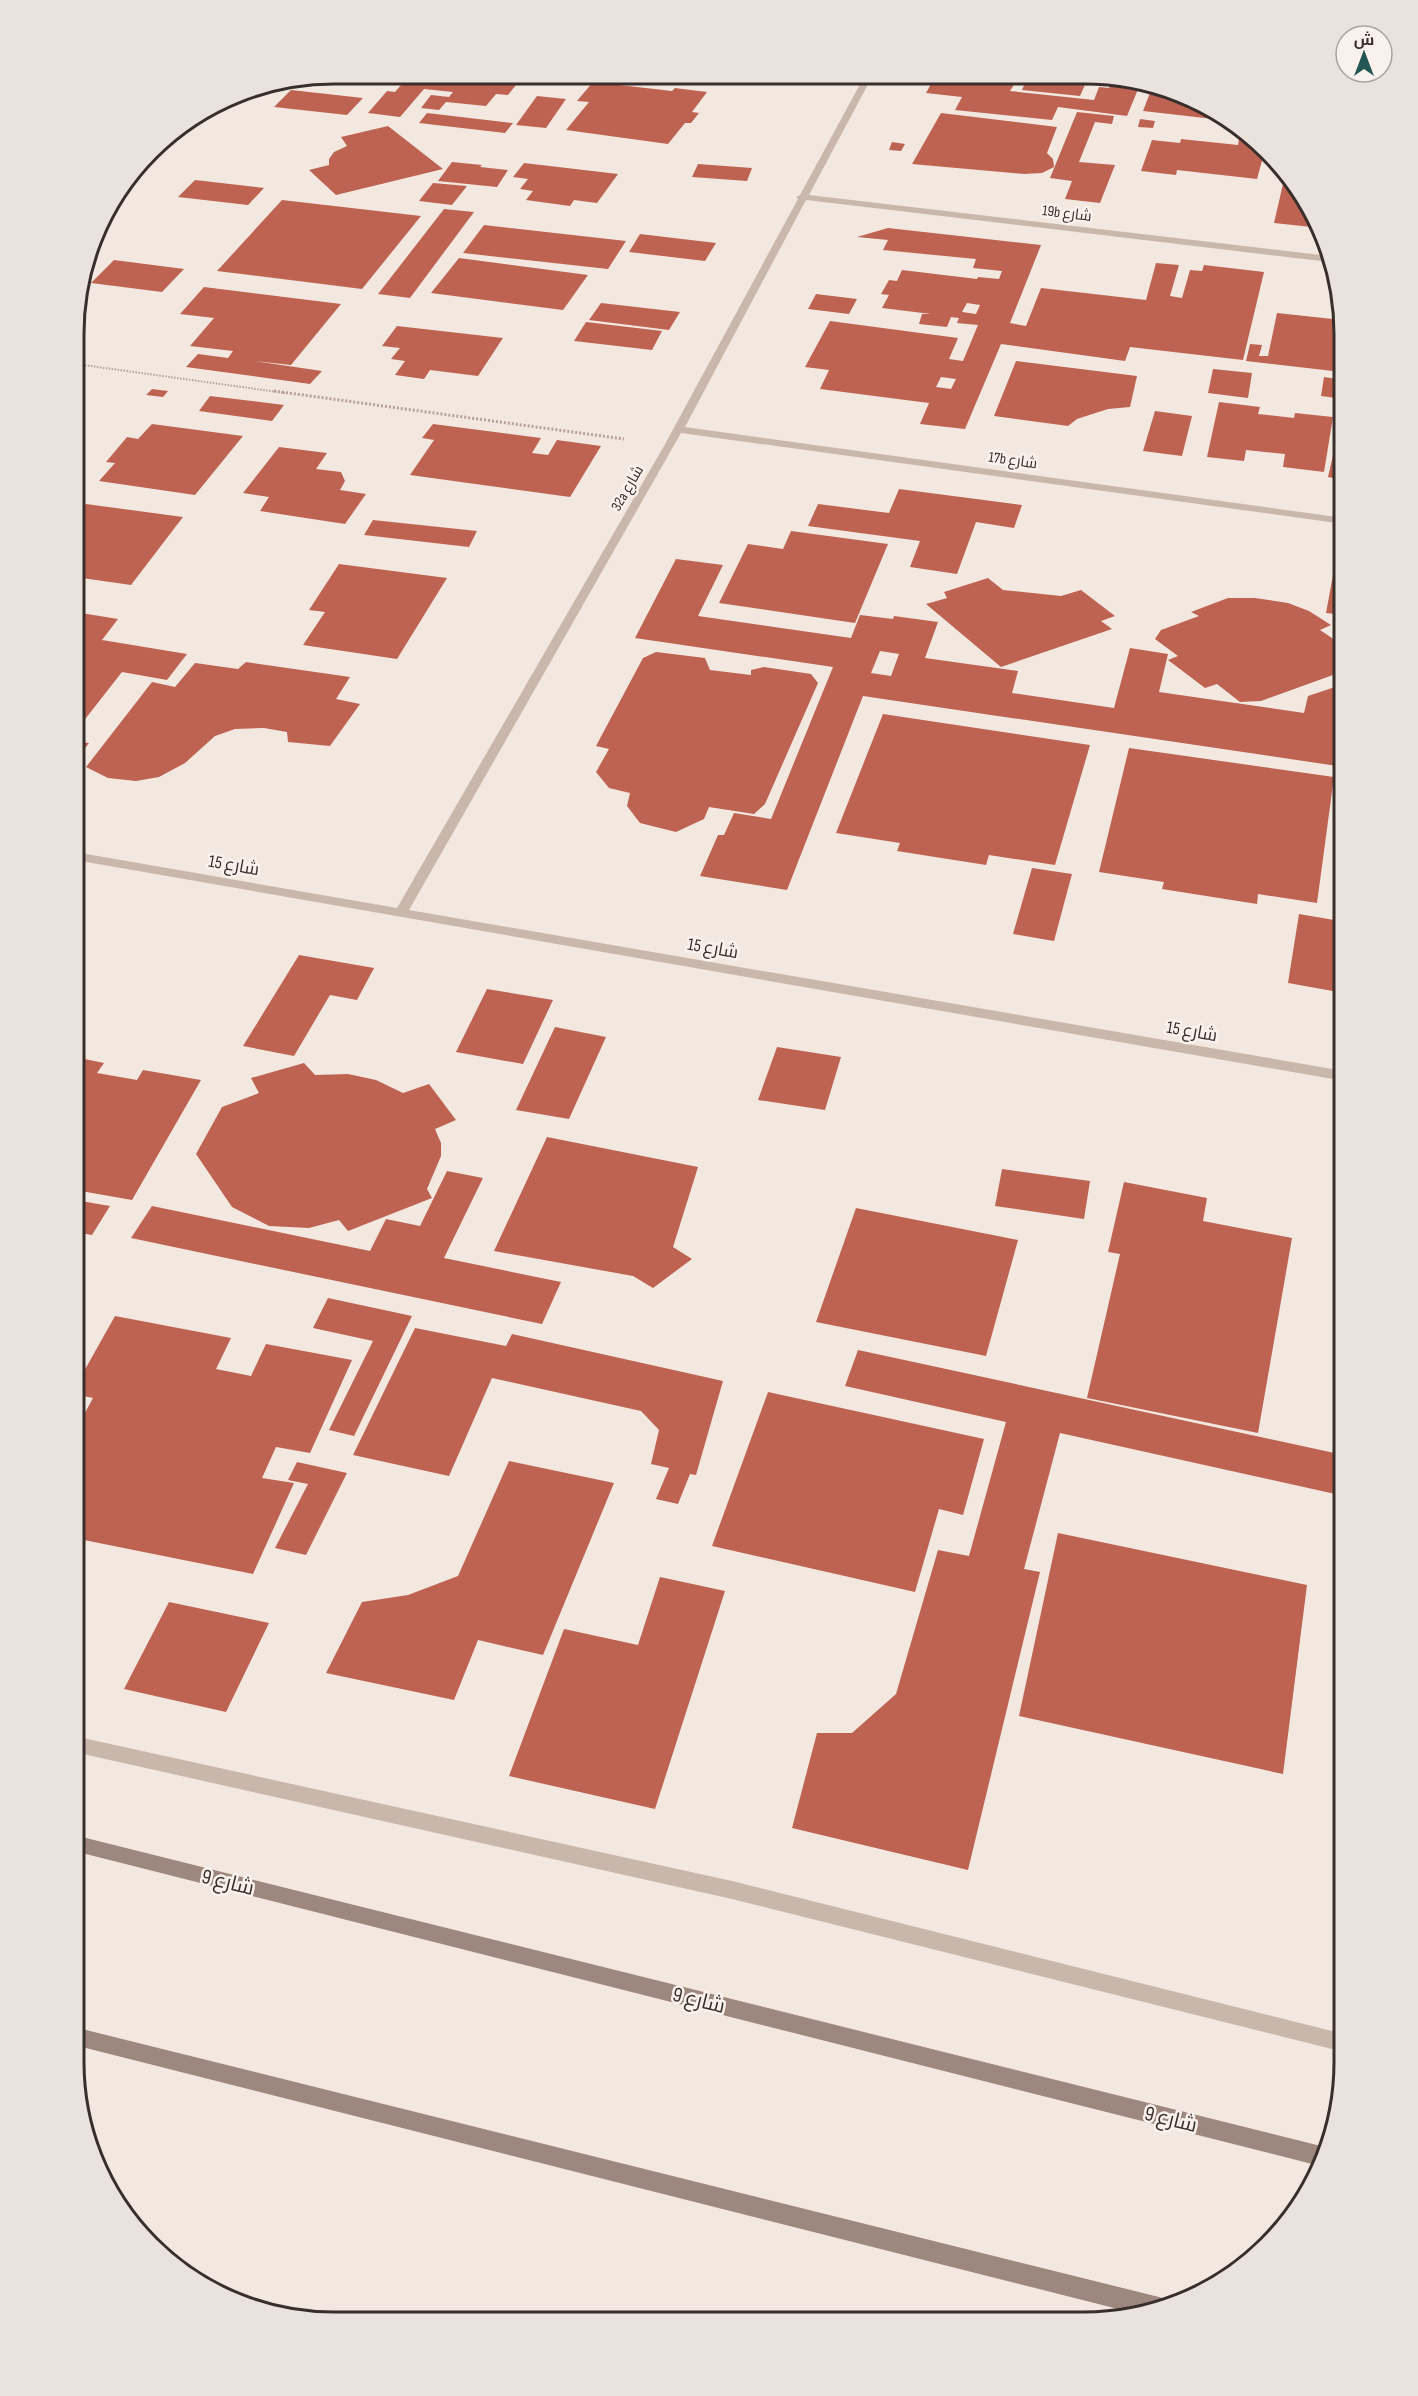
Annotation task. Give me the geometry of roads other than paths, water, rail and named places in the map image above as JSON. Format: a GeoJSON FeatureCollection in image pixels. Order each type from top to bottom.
{"type":"FeatureCollection","features":[{"type":"Feature","properties":{"kind":"street","name":"32a شارع"},"geometry":{"type":"LineString","coordinates":[[402,911],[669,446],[801,197],[864,84]]}},
{"type":"Feature","properties":{"kind":"street","name":"19b شارع"},"geometry":{"type":"LineString","coordinates":[[801,197],[1322,258]]}},
{"type":"Feature","properties":{"kind":"street","name":"17b شارع"},"geometry":{"type":"LineString","coordinates":[[677,429],[1334,520]]}},
{"type":"Feature","properties":{"kind":"street","name":"شارع 15"},"geometry":{"type":"LineString","coordinates":[[84,858],[1334,1074]]}},
{"type":"Feature","properties":{"kind":"street"},"geometry":{"type":"LineString","coordinates":[[84,1746],[732,1890],[1334,2040]]}},
{"type":"Feature","properties":{"kind":"street","name":"شارع 9"},"geometry":{"type":"LineString","coordinates":[[84,1846],[1316,2155]]}},
{"type":"Feature","properties":{"kind":"street"},"geometry":{"type":"LineString","coordinates":[[84,2039],[1144,2304]]}}]}
